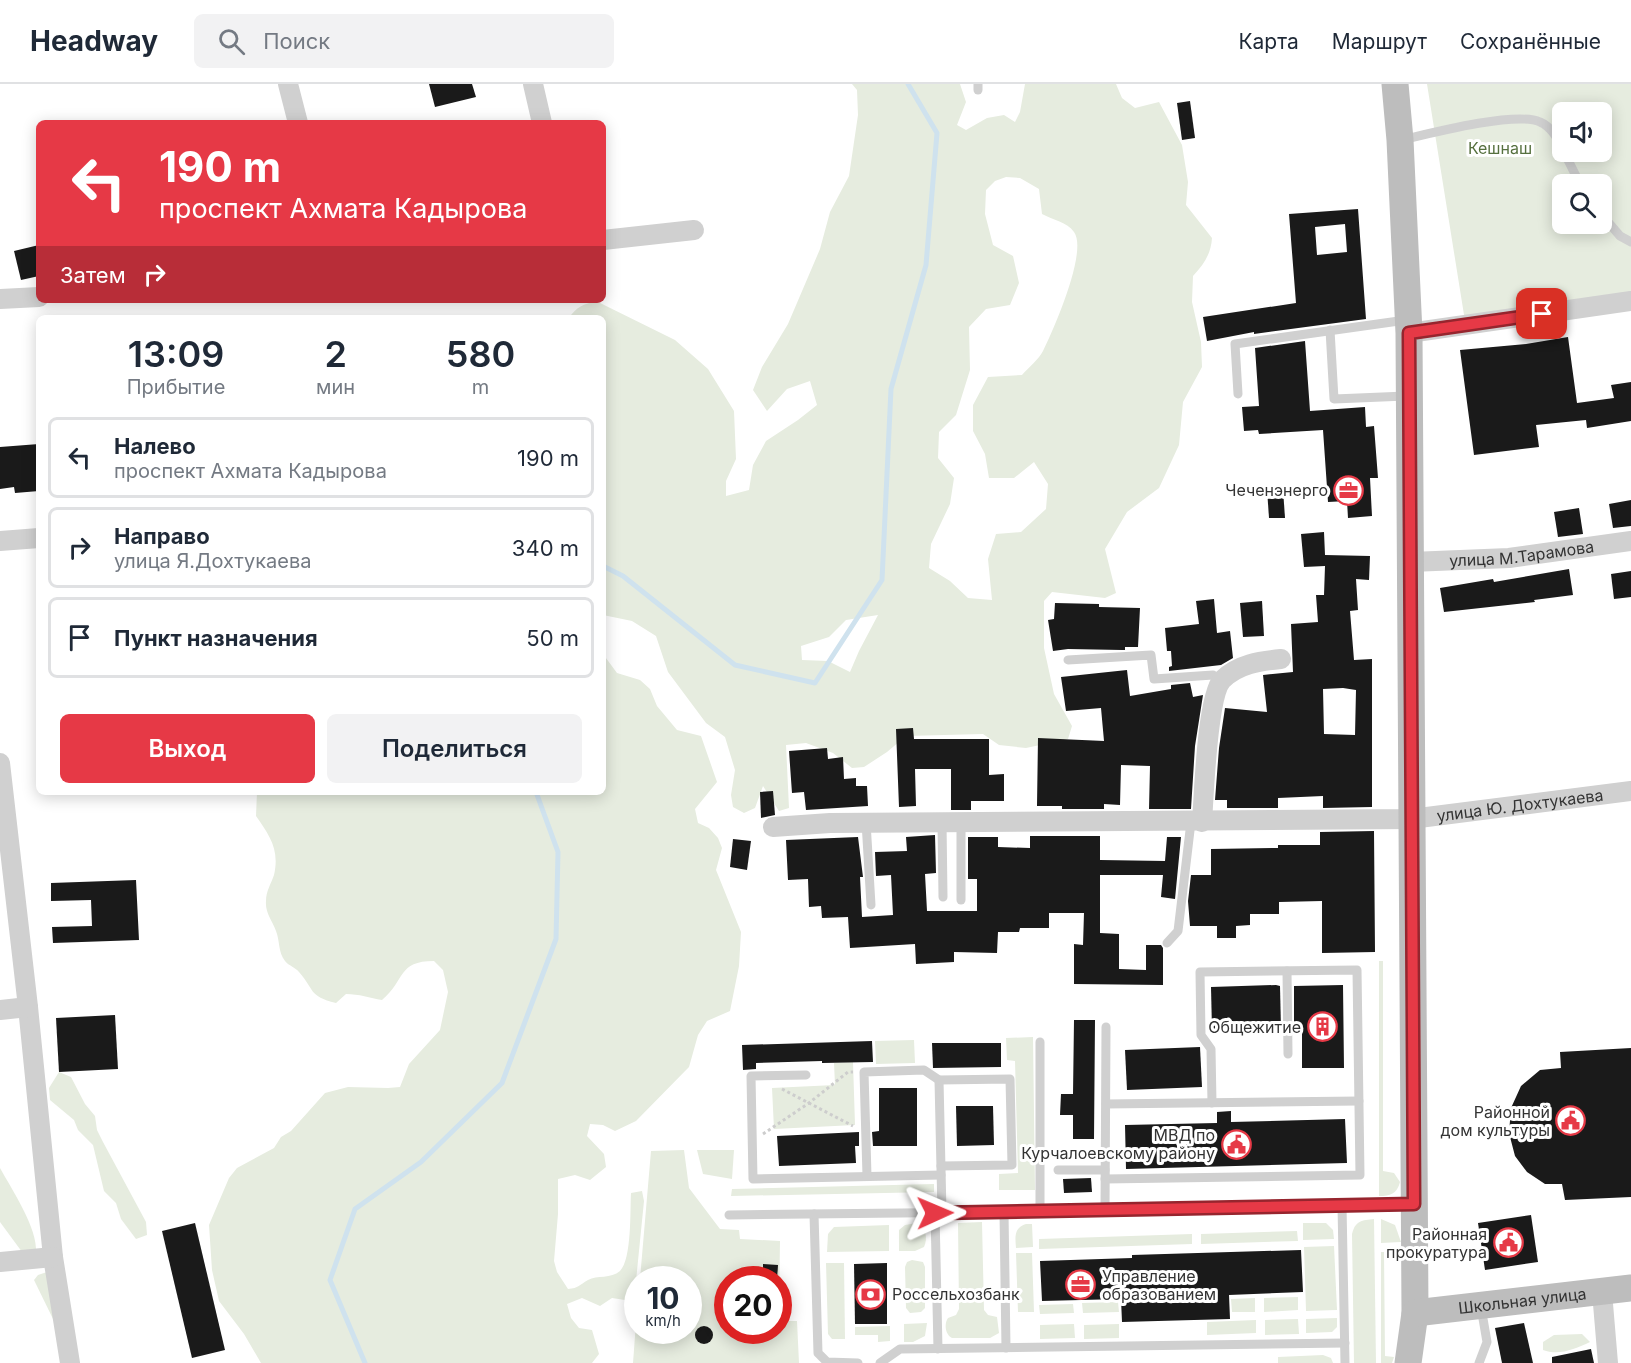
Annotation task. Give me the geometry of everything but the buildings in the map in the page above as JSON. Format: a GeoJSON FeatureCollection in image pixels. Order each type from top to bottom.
{"type":"FeatureCollection","features":[{"type":"Feature","properties":{"kind":"main road"},"geometry":{"type":"LineString","coordinates":[[1395,84],[1400,140],[1408,326],[1412,562],[1411,819],[1415,1313],[1408,1363]]}},
{"type":"Feature","properties":{"kind":"main road","name":"Школьная улица"},"geometry":{"type":"LineString","coordinates":[[1415,1313],[1631,1288]]}},
{"type":"Feature","properties":{"kind":"street"},"geometry":{"type":"LineString","coordinates":[[288,84],[297,120]]}},
{"type":"Feature","properties":{"kind":"street"},"geometry":{"type":"LineString","coordinates":[[533,84],[541,120]]}},
{"type":"Feature","properties":{"kind":"street"},"geometry":{"type":"LineString","coordinates":[[606,240],[694,230]]}},
{"type":"Feature","properties":{"kind":"street"},"geometry":{"type":"LineString","coordinates":[[0,299],[36,297]]}},
{"type":"Feature","properties":{"kind":"street"},"geometry":{"type":"LineString","coordinates":[[1408,326],[1631,301]]}},
{"type":"Feature","properties":{"kind":"street"},"geometry":{"type":"LineString","coordinates":[[0,541],[36,538]]}},
{"type":"Feature","properties":{"kind":"street","name":"улица М.Тарамова"},"geometry":{"type":"LineString","coordinates":[[1412,562],[1509,558],[1631,541]]}},
{"type":"Feature","properties":{"kind":"street"},"geometry":{"type":"LineString","coordinates":[[1196,822],[1213,704],[1220,682],[1234,670],[1258,661],[1281,659]]}},
{"type":"Feature","properties":{"kind":"street"},"geometry":{"type":"LineString","coordinates":[[0,770],[28,1007],[53,1257],[70,1363]]}},
{"type":"Feature","properties":{"kind":"street","name":"улица Ю. Дохтукаева"},"geometry":{"type":"LineString","coordinates":[[773,827],[830,822],[1196,822],[1411,819],[1631,791]]}},
{"type":"Feature","properties":{"kind":"street"},"geometry":{"type":"LineString","coordinates":[[0,1010],[28,1007]]}},
{"type":"Feature","properties":{"kind":"street"},"geometry":{"type":"LineString","coordinates":[[0,1262],[53,1257]]}},
{"type":"Feature","properties":{"kind":"street"},"geometry":{"type":"LineString","coordinates":[[1602,1292],[1608,1363]]}},
{"type":"Feature","properties":{"kind":"lane"},"geometry":{"type":"LineString","coordinates":[[1400,140],[1465,126],[1520,118],[1540,122],[1552,132]]}},
{"type":"Feature","properties":{"kind":"lane"},"geometry":{"type":"LineString","coordinates":[[1612,227],[1620,236],[1631,242]]}},
{"type":"Feature","properties":{"kind":"lane"},"geometry":{"type":"LineString","coordinates":[[1238,394],[1235,344],[1330,330],[1408,326]]}},
{"type":"Feature","properties":{"kind":"lane"},"geometry":{"type":"LineString","coordinates":[[1330,330],[1334,399],[1410,396]]}},
{"type":"Feature","properties":{"kind":"lane"},"geometry":{"type":"LineString","coordinates":[[1068,660],[1151,655],[1154,680],[1213,675],[1220,682]]}},
{"type":"Feature","properties":{"kind":"lane"},"geometry":{"type":"LineString","coordinates":[[866,822],[871,906]]}},
{"type":"Feature","properties":{"kind":"lane"},"geometry":{"type":"LineString","coordinates":[[943,897],[951,822]]}},
{"type":"Feature","properties":{"kind":"lane"},"geometry":{"type":"LineString","coordinates":[[951,822],[961,900]]}},
{"type":"Feature","properties":{"kind":"lane"},"geometry":{"type":"LineString","coordinates":[[1167,944],[1178,931],[1196,822]]}},
{"type":"Feature","properties":{"kind":"lane"},"geometry":{"type":"LineString","coordinates":[[1058,1170],[1105,1174],[1360,1175],[1357,970],[1200,972],[1201,1035],[1211,1049],[1212,1103]]}},
{"type":"Feature","properties":{"kind":"lane"},"geometry":{"type":"LineString","coordinates":[[1287,971],[1288,1054]]}},
{"type":"Feature","properties":{"kind":"lane"},"geometry":{"type":"LineString","coordinates":[[1105,1211],[1107,1027]]}},
{"type":"Feature","properties":{"kind":"lane"},"geometry":{"type":"LineString","coordinates":[[1040,1042],[1041,1211]]}},
{"type":"Feature","properties":{"kind":"lane"},"geometry":{"type":"LineString","coordinates":[[806,1075],[751,1076],[753,1179],[867,1176],[1012,1165],[1010,1079],[939,1080],[924,1070],[864,1072],[867,1176]]}},
{"type":"Feature","properties":{"kind":"lane"},"geometry":{"type":"LineString","coordinates":[[938,1348],[941,1170],[939,1080]]}},
{"type":"Feature","properties":{"kind":"lane"},"geometry":{"type":"LineString","coordinates":[[1106,1104],[1359,1101]]}},
{"type":"Feature","properties":{"kind":"lane"},"geometry":{"type":"LineString","coordinates":[[729,1215],[1105,1211],[1414,1204]]}},
{"type":"Feature","properties":{"kind":"lane"},"geometry":{"type":"LineString","coordinates":[[1342,1205],[1345,1363]]}},
{"type":"Feature","properties":{"kind":"lane"},"geometry":{"type":"LineString","coordinates":[[1005,1212],[1006,1348]]}},
{"type":"Feature","properties":{"kind":"lane"},"geometry":{"type":"LineString","coordinates":[[814,1214],[818,1353],[827,1362],[858,1363]]}},
{"type":"Feature","properties":{"kind":"lane"},"geometry":{"type":"LineString","coordinates":[[1479,1363],[1487,1342],[1481,1306]]}},
{"type":"Feature","properties":{"kind":"lane"},"geometry":{"type":"LineString","coordinates":[[880,1363],[900,1349],[1345,1343]]}},
{"type":"Feature","properties":{"kind":"path"},"geometry":{"type":"LineString","coordinates":[[752,1142],[809,1103],[848,1072],[864,1072]]}},
{"type":"Feature","properties":{"kind":"path"},"geometry":{"type":"LineString","coordinates":[[757,1076],[866,1132]]}},
{"type":"Feature","properties":{"kind":"green space"},"geometry":{"type":"Polygon","coordinates":[[[852,84],[960,84],[966,102],[957,125],[966,130],[987,118],[1004,115],[1015,122],[1020,112],[1025,84],[1116,84],[1122,98],[1135,108],[1159,102],[1182,145],[1188,182],[1186,205],[1212,238],[1206,258],[1193,276],[1192,302],[1201,342],[1202,367],[1183,402],[1179,445],[1159,488],[1127,512],[1105,549],[1116,593],[1105,598],[1052,592],[1044,601],[1044,648],[1054,694],[1072,726],[1068,739],[1026,748],[999,745],[983,734],[906,736],[864,767],[852,768],[833,753],[806,743],[786,745],[789,808],[779,811],[763,786],[755,808],[744,813],[733,807],[731,795],[735,770],[725,737],[706,723],[668,672],[656,636],[632,621],[606,616],[606,315],[571,315],[588,303],[600,303],[675,340],[708,369],[734,411],[736,459],[726,481],[726,496],[749,490],[753,465],[766,441],[817,405],[810,381],[787,389],[767,411],[753,390],[762,367],[788,324],[820,249],[830,212],[849,176],[858,115],[857,90],[852,84]],[[1006,177],[995,181],[986,190],[985,214],[993,245],[1013,256],[1019,283],[1010,305],[986,309],[969,327],[970,370],[956,415],[939,432],[938,458],[954,478],[950,504],[931,544],[929,568],[950,581],[968,598],[992,600],[988,559],[996,534],[1021,532],[1046,509],[1048,484],[1034,462],[1014,478],[989,478],[985,454],[973,431],[973,405],[988,377],[1022,375],[1041,354],[1068,290],[1077,256],[1074,232],[1068,226],[1042,214],[1039,189],[1020,178],[1006,177]],[[878,615],[846,620],[829,637],[801,646],[802,660],[828,661],[850,672],[878,615]]]}},
{"type":"Feature","properties":{"kind":"green space","name":"Кешнаш"},"geometry":{"type":"Polygon","coordinates":[[[1427,84],[1631,84],[1631,294],[1465,321],[1427,84]]]}},
{"type":"Feature","properties":{"kind":"green space"},"geometry":{"type":"Polygon","coordinates":[[[606,658],[617,673],[640,680],[650,689],[657,706],[677,730],[701,736],[717,782],[695,809],[698,823],[709,828],[718,838],[722,848],[716,870],[741,932],[739,966],[730,1011],[707,1021],[698,1035],[689,1067],[636,1121],[615,1131],[603,1125],[590,1124],[587,1136],[604,1154],[606,1167],[590,1180],[575,1175],[558,1179],[554,1261],[557,1272],[568,1289],[577,1287],[588,1280],[620,1271],[627,1256],[631,1193],[642,1191],[644,1201],[638,1266],[624,1266],[624,1300],[612,1298],[600,1306],[582,1298],[567,1304],[571,1318],[579,1328],[592,1330],[599,1354],[592,1363],[261,1363],[244,1334],[219,1301],[212,1270],[209,1225],[229,1178],[237,1168],[274,1148],[281,1137],[291,1131],[325,1093],[348,1087],[400,1087],[409,1064],[440,1030],[448,992],[443,970],[434,961],[414,964],[408,968],[382,1000],[346,994],[336,1003],[316,995],[299,972],[283,958],[276,931],[269,916],[266,897],[274,875],[276,857],[269,836],[256,816],[257,795],[606,795],[606,658]]]}},
{"type":"Feature","properties":{"kind":"green space"},"geometry":{"type":"Polygon","coordinates":[[[1379,961],[1383,961],[1383,1171],[1394,1173],[1400,1182],[1392,1194],[1386,1196],[1379,1196],[1379,961]]]}},
{"type":"Feature","properties":{"kind":"green space"},"geometry":{"type":"Polygon","coordinates":[[[1033,1037],[1035,1190],[999,1190],[999,1174],[1018,1173],[1015,1061],[1007,1060],[1006,1038],[1033,1037]]]}},
{"type":"Feature","properties":{"kind":"green space"},"geometry":{"type":"Polygon","coordinates":[[[914,1040],[915,1063],[876,1064],[875,1041],[914,1040]]]}},
{"type":"Feature","properties":{"kind":"green space"},"geometry":{"type":"Polygon","coordinates":[[[853,1062],[855,1125],[774,1129],[772,1088],[835,1085],[834,1063],[853,1062]]]}},
{"type":"Feature","properties":{"kind":"green space"},"geometry":{"type":"Polygon","coordinates":[[[59,1072],[71,1077],[85,1104],[95,1116],[97,1130],[146,1222],[147,1235],[136,1239],[121,1219],[116,1203],[104,1191],[93,1145],[78,1130],[74,1120],[50,1100],[49,1088],[59,1072]]]}},
{"type":"Feature","properties":{"kind":"green space"},"geometry":{"type":"Polygon","coordinates":[[[684,1150],[689,1188],[720,1229],[739,1230],[740,1239],[780,1241],[780,1266],[714,1266],[714,1344],[792,1344],[792,1321],[797,1321],[799,1363],[633,1363],[634,1344],[702,1344],[702,1266],[641,1266],[651,1151],[684,1150]]]}},
{"type":"Feature","properties":{"kind":"green space"},"geometry":{"type":"Polygon","coordinates":[[[697,1150],[734,1150],[732,1179],[703,1174],[697,1150]]]}},
{"type":"Feature","properties":{"kind":"green space"},"geometry":{"type":"Polygon","coordinates":[[[0,1168],[29,1221],[36,1243],[36,1253],[25,1256],[0,1222],[0,1168]]]}},
{"type":"Feature","properties":{"kind":"green space"},"geometry":{"type":"Polygon","coordinates":[[[934,1184],[934,1192],[731,1196],[732,1189],[934,1184]]]}},
{"type":"Feature","properties":{"kind":"green space"},"geometry":{"type":"Polygon","coordinates":[[[1374,1219],[1376,1363],[1354,1363],[1352,1234],[1355,1226],[1360,1222],[1374,1219]]]}},
{"type":"Feature","properties":{"kind":"green space"},"geometry":{"type":"Polygon","coordinates":[[[1381,1219],[1395,1225],[1401,1242],[1381,1243],[1381,1219]]]}},
{"type":"Feature","properties":{"kind":"green space"},"geometry":{"type":"Polygon","coordinates":[[[982,1222],[984,1310],[988,1315],[997,1317],[999,1333],[990,1338],[952,1338],[946,1326],[948,1318],[956,1315],[959,1309],[958,1223],[982,1222]]]}},
{"type":"Feature","properties":{"kind":"green space"},"geometry":{"type":"Polygon","coordinates":[[[917,1223],[925,1234],[924,1247],[915,1251],[899,1251],[899,1230],[905,1225],[917,1223]]]}},
{"type":"Feature","properties":{"kind":"green space"},"geometry":{"type":"Polygon","coordinates":[[[1303,1223],[1326,1223],[1333,1230],[1334,1239],[1303,1240],[1303,1223]]]}},
{"type":"Feature","properties":{"kind":"green space"},"geometry":{"type":"Polygon","coordinates":[[[1026,1224],[1032,1224],[1033,1247],[1016,1248],[1016,1233],[1026,1224]]]}},
{"type":"Feature","properties":{"kind":"green space"},"geometry":{"type":"Polygon","coordinates":[[[889,1225],[889,1251],[827,1252],[828,1234],[834,1227],[889,1225]]]}},
{"type":"Feature","properties":{"kind":"green space"},"geometry":{"type":"Polygon","coordinates":[[[1297,1231],[1298,1241],[1201,1244],[1201,1234],[1297,1231]]]}},
{"type":"Feature","properties":{"kind":"green space"},"geometry":{"type":"Polygon","coordinates":[[[1192,1234],[1192,1244],[1039,1249],[1039,1239],[1192,1234]]]}},
{"type":"Feature","properties":{"kind":"green space"},"geometry":{"type":"Polygon","coordinates":[[[1334,1246],[1337,1310],[1306,1311],[1304,1247],[1334,1246]]]}},
{"type":"Feature","properties":{"kind":"green space"},"geometry":{"type":"Polygon","coordinates":[[[1381,1252],[1384,1252],[1385,1356],[1394,1357],[1392,1363],[1381,1363],[1381,1252]]]}},
{"type":"Feature","properties":{"kind":"green space"},"geometry":{"type":"Polygon","coordinates":[[[1016,1253],[1032,1253],[1034,1312],[1018,1312],[1016,1253]]]}},
{"type":"Feature","properties":{"kind":"green space"},"geometry":{"type":"Polygon","coordinates":[[[912,1260],[923,1262],[925,1267],[925,1308],[921,1312],[910,1313],[906,1308],[905,1267],[907,1262],[912,1260]]]}},
{"type":"Feature","properties":{"kind":"green space"},"geometry":{"type":"Polygon","coordinates":[[[826,1263],[844,1263],[845,1339],[832,1339],[828,1334],[826,1263]]]}},
{"type":"Feature","properties":{"kind":"green space"},"geometry":{"type":"Polygon","coordinates":[[[47,1272],[54,1321],[34,1280],[38,1275],[47,1272]]]}},
{"type":"Feature","properties":{"kind":"green space"},"geometry":{"type":"Polygon","coordinates":[[[1298,1297],[1298,1310],[1264,1312],[1264,1298],[1298,1297]]]}},
{"type":"Feature","properties":{"kind":"green space"},"geometry":{"type":"Polygon","coordinates":[[[1255,1298],[1255,1312],[1232,1312],[1231,1299],[1255,1298]]]}},
{"type":"Feature","properties":{"kind":"green space"},"geometry":{"type":"Polygon","coordinates":[[[1118,1302],[1119,1312],[1083,1313],[1082,1303],[1118,1302]]]}},
{"type":"Feature","properties":{"kind":"green space"},"geometry":{"type":"Polygon","coordinates":[[[1073,1304],[1074,1313],[1040,1314],[1039,1305],[1073,1304]]]}},
{"type":"Feature","properties":{"kind":"green space"},"geometry":{"type":"Polygon","coordinates":[[[1337,1318],[1337,1327],[1332,1332],[1306,1333],[1306,1319],[1337,1318]]]}},
{"type":"Feature","properties":{"kind":"green space"},"geometry":{"type":"Polygon","coordinates":[[[1298,1319],[1299,1334],[1265,1335],[1265,1320],[1298,1319]]]}},
{"type":"Feature","properties":{"kind":"green space"},"geometry":{"type":"Polygon","coordinates":[[[1256,1320],[1256,1333],[1207,1335],[1207,1322],[1256,1320]]]}},
{"type":"Feature","properties":{"kind":"green space"},"geometry":{"type":"Polygon","coordinates":[[[927,1323],[925,1336],[913,1342],[904,1342],[904,1324],[927,1323]]]}},
{"type":"Feature","properties":{"kind":"green space"},"geometry":{"type":"Polygon","coordinates":[[[1074,1324],[1075,1338],[1040,1339],[1040,1325],[1074,1324]]]}},
{"type":"Feature","properties":{"kind":"green space"},"geometry":{"type":"Polygon","coordinates":[[[1119,1324],[1119,1338],[1084,1339],[1084,1325],[1119,1324]]]}},
{"type":"Feature","properties":{"kind":"green space"},"geometry":{"type":"Polygon","coordinates":[[[890,1326],[890,1341],[878,1342],[878,1335],[855,1335],[855,1327],[890,1326]]]}},
{"type":"Feature","properties":{"kind":"green space"},"geometry":{"type":"Polygon","coordinates":[[[1582,1334],[1590,1342],[1561,1352],[1543,1350],[1543,1342],[1554,1335],[1582,1334]]]}},
{"type":"Feature","properties":{"kind":"green space"},"geometry":{"type":"Polygon","coordinates":[[[1323,1355],[1331,1358],[1333,1363],[1278,1363],[1278,1357],[1323,1355]]]}},
{"type":"Feature","properties":{"kind":"waterway"},"geometry":{"type":"LineString","coordinates":[[606,568],[623,576],[735,665],[815,683],[882,580],[891,389],[926,265],[937,133],[908,84]]}},
{"type":"Feature","properties":{"kind":"waterway"},"geometry":{"type":"LineString","coordinates":[[365,1363],[330,1280],[355,1209],[421,1162],[502,1083],[556,939],[558,852],[537,795]]}},
{"type":"Feature","properties":{"kind":"place","name":"Чеченэнерго"},"geometry":{"type":"Point","coordinates":[1349,490]}},
{"type":"Feature","properties":{"kind":"place","name":"Общежитие"},"geometry":{"type":"Point","coordinates":[1322,1027]}},
{"type":"Feature","properties":{"kind":"place","name":"Районной дом культуры"},"geometry":{"type":"Point","coordinates":[1571,1121]}},
{"type":"Feature","properties":{"kind":"place","name":"МВД по Курчалоевскому району"},"geometry":{"type":"Point","coordinates":[1236,1144]}},
{"type":"Feature","properties":{"kind":"place","name":"Районная прокуратура"},"geometry":{"type":"Point","coordinates":[1508,1243]}},
{"type":"Feature","properties":{"kind":"place","name":"Управление образованием"},"geometry":{"type":"Point","coordinates":[1081,1285]}},
{"type":"Feature","properties":{"kind":"place","name":"Россельхозбанк"},"geometry":{"type":"Point","coordinates":[871,1294]}},
{"type":"Feature","properties":{"kind":"route"},"geometry":{"type":"LineString","coordinates":[[935,1213],[1414,1204],[1409,333],[1542,314]]}}]}
